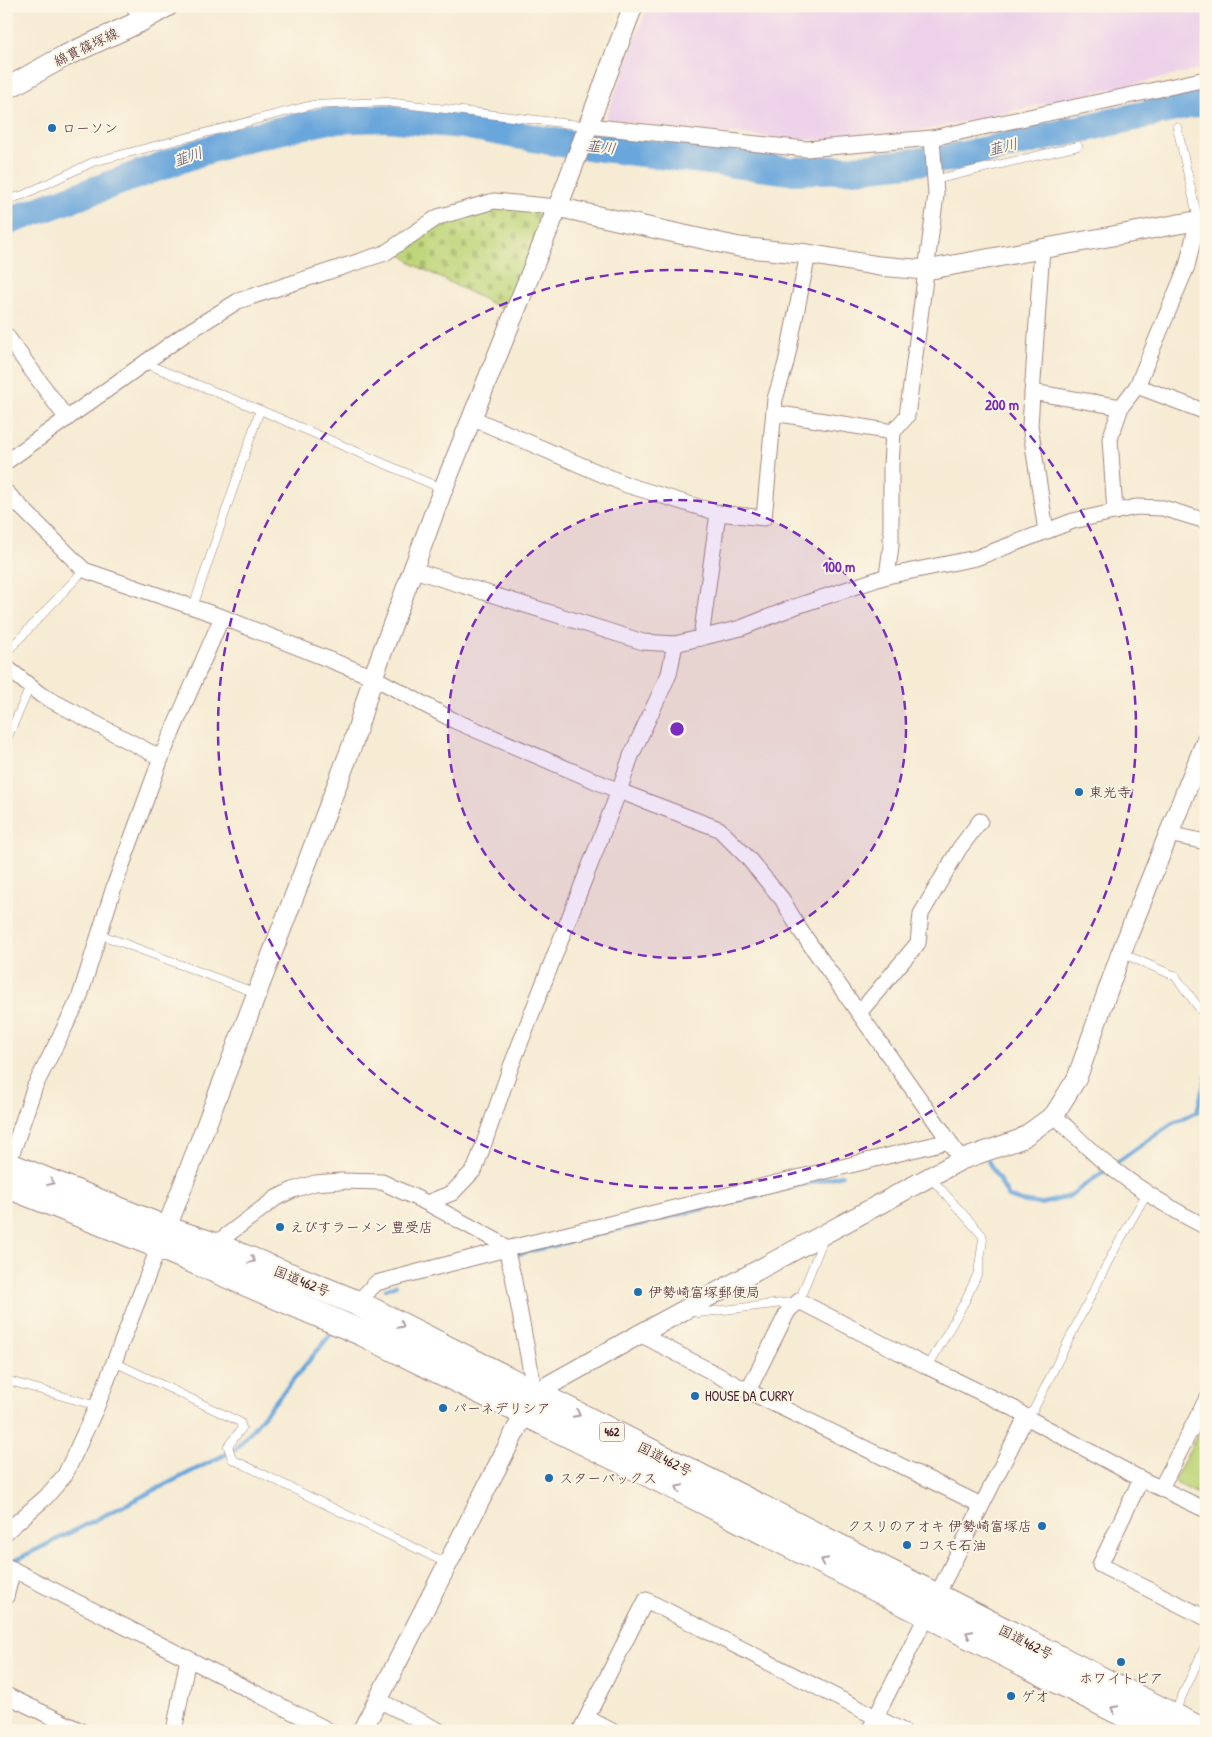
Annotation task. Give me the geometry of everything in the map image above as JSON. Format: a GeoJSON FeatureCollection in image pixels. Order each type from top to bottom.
{"type":"FeatureCollection","features":[{"type":"Feature","properties":{"kind":"highway","name":"国道462号"},"geometry":{"type":"LineString","coordinates":[[7,1171],[163,1237],[362,1333],[530,1402]]}},
{"type":"Feature","properties":{"kind":"highway","name":"国道462号"},"geometry":{"type":"LineString","coordinates":[[163,1237],[214,1245],[357,1304],[530,1402],[932,1605],[1203,1731]]}},
{"type":"Feature","properties":{"kind":"highway","name":"国道462号"},"geometry":{"type":"LineString","coordinates":[[932,1605],[1157,1731]]}},
{"type":"Feature","properties":{"kind":"main road","name":"綿貫篠塚線"},"geometry":{"type":"LineString","coordinates":[[6,89],[137,14],[167,6]]}},
{"type":"Feature","properties":{"kind":"street"},"geometry":{"type":"LineString","coordinates":[[6,1532],[46,1496],[65,1475],[97,1406],[353,743],[372,677],[443,489],[557,207],[633,6]]}},
{"type":"Feature","properties":{"kind":"street"},"geometry":{"type":"LineString","coordinates":[[587,128],[806,150],[932,138],[1206,79]]}},
{"type":"Feature","properties":{"kind":"street"},"geometry":{"type":"LineString","coordinates":[[887,576],[891,546],[893,432],[907,416],[936,195],[932,138]]}},
{"type":"Feature","properties":{"kind":"street"},"geometry":{"type":"LineString","coordinates":[[6,462],[185,334],[238,301],[385,253],[438,217],[494,200],[557,207],[739,247],[808,254],[878,266],[926,270],[1202,219],[1187,266],[1136,386],[1121,408],[1110,439],[1114,512]]}},
{"type":"Feature","properties":{"kind":"street"},"geometry":{"type":"LineString","coordinates":[[1042,248],[1030,425],[1046,532]]}},
{"type":"Feature","properties":{"kind":"street"},"geometry":{"type":"LineString","coordinates":[[472,418],[626,485],[718,513],[764,518],[775,399],[786,363],[808,254]]}},
{"type":"Feature","properties":{"kind":"street"},"geometry":{"type":"LineString","coordinates":[[6,335],[67,419]]}},
{"type":"Feature","properties":{"kind":"street"},"geometry":{"type":"LineString","coordinates":[[1136,386],[1206,412]]}},
{"type":"Feature","properties":{"kind":"street"},"geometry":{"type":"LineString","coordinates":[[1032,392],[1121,408]]}},
{"type":"Feature","properties":{"kind":"street"},"geometry":{"type":"LineString","coordinates":[[774,413],[893,432]]}},
{"type":"Feature","properties":{"kind":"street"},"geometry":{"type":"LineString","coordinates":[[6,492],[84,570],[222,617],[372,677],[455,721],[619,791],[719,829],[747,857],[782,899],[800,930],[961,1160]]}},
{"type":"Feature","properties":{"kind":"street"},"geometry":{"type":"LineString","coordinates":[[414,570],[643,642],[675,644],[741,628],[794,607],[887,576],[976,558],[1072,522],[1114,512],[1136,507],[1163,508],[1206,521]]}},
{"type":"Feature","properties":{"kind":"street"},"geometry":{"type":"LineString","coordinates":[[701,638],[718,513]]}},
{"type":"Feature","properties":{"kind":"street"},"geometry":{"type":"LineString","coordinates":[[7,1171],[35,1086],[79,999],[114,886],[161,758],[222,617]]}},
{"type":"Feature","properties":{"kind":"street"},"geometry":{"type":"LineString","coordinates":[[428,1203],[452,1193],[475,1169],[510,1069],[631,756],[669,674],[675,644]]}},
{"type":"Feature","properties":{"kind":"street"},"geometry":{"type":"LineString","coordinates":[[6,667],[41,696],[161,758]]}},
{"type":"Feature","properties":{"kind":"street"},"geometry":{"type":"LineString","coordinates":[[362,1731],[530,1402],[640,1334],[961,1160],[1021,1139],[1054,1115],[1077,1078],[1121,953],[1206,741]]}},
{"type":"Feature","properties":{"kind":"street"},"geometry":{"type":"LineString","coordinates":[[859,1013],[918,943],[921,914],[959,849],[980,821]]}},
{"type":"Feature","properties":{"kind":"street"},"geometry":{"type":"LineString","coordinates":[[1168,834],[1206,842]]}},
{"type":"Feature","properties":{"kind":"street"},"geometry":{"type":"LineString","coordinates":[[1054,1115],[1104,1162],[1147,1193],[1185,1217],[1206,1227]]}},
{"type":"Feature","properties":{"kind":"street"},"geometry":{"type":"LineString","coordinates":[[357,1304],[376,1284],[508,1254],[949,1141]]}},
{"type":"Feature","properties":{"kind":"street"},"geometry":{"type":"LineString","coordinates":[[214,1245],[276,1198],[315,1183],[341,1181],[382,1182],[428,1203],[497,1241],[508,1254],[530,1402]]}},
{"type":"Feature","properties":{"kind":"street"},"geometry":{"type":"LineString","coordinates":[[748,1391],[788,1311],[798,1301],[1014,1409],[1026,1418],[1141,1479],[1206,1510]]}},
{"type":"Feature","properties":{"kind":"street"},"geometry":{"type":"LineString","coordinates":[[640,1334],[748,1391],[981,1506]]}},
{"type":"Feature","properties":{"kind":"street"},"geometry":{"type":"LineString","coordinates":[[1162,1488],[1206,1400]]}},
{"type":"Feature","properties":{"kind":"street"},"geometry":{"type":"LineString","coordinates":[[872,1724],[1026,1418]]}},
{"type":"Feature","properties":{"kind":"street"},"geometry":{"type":"LineString","coordinates":[[1141,1479],[1100,1565],[1206,1618]]}},
{"type":"Feature","properties":{"kind":"street"},"geometry":{"type":"LineString","coordinates":[[6,1596],[10,1568],[330,1731]]}},
{"type":"Feature","properties":{"kind":"street"},"geometry":{"type":"LineString","coordinates":[[612,1731],[584,1724],[646,1600],[872,1724],[903,1731]]}},
{"type":"Feature","properties":{"kind":"street"},"geometry":{"type":"LineString","coordinates":[[174,1731],[188,1658]]}},
{"type":"Feature","properties":{"kind":"street"},"geometry":{"type":"LineString","coordinates":[[6,1695],[81,1731]]}},
{"type":"Feature","properties":{"kind":"street"},"geometry":{"type":"LineString","coordinates":[[378,1700],[440,1731]]}},
{"type":"Feature","properties":{"kind":"lane"},"geometry":{"type":"LineString","coordinates":[[6,200],[23,195],[93,162],[312,105],[388,102],[587,128]]}},
{"type":"Feature","properties":{"kind":"lane"},"geometry":{"type":"LineString","coordinates":[[1177,127],[1202,219]]}},
{"type":"Feature","properties":{"kind":"lane"},"geometry":{"type":"LineString","coordinates":[[934,180],[1078,146]]}},
{"type":"Feature","properties":{"kind":"lane"},"geometry":{"type":"LineString","coordinates":[[144,363],[260,410],[443,489]]}},
{"type":"Feature","properties":{"kind":"lane"},"geometry":{"type":"LineString","coordinates":[[193,607],[260,410]]}},
{"type":"Feature","properties":{"kind":"lane"},"geometry":{"type":"LineString","coordinates":[[6,653],[84,570]]}},
{"type":"Feature","properties":{"kind":"lane"},"geometry":{"type":"LineString","coordinates":[[6,741],[30,687]]}},
{"type":"Feature","properties":{"kind":"lane"},"geometry":{"type":"LineString","coordinates":[[99,934],[257,994]]}},
{"type":"Feature","properties":{"kind":"lane"},"geometry":{"type":"LineString","coordinates":[[1121,953],[1175,976],[1206,1017]]}},
{"type":"Feature","properties":{"kind":"lane"},"geometry":{"type":"LineString","coordinates":[[928,1367],[965,1301],[978,1273],[983,1239],[982,1235],[930,1177]]}},
{"type":"Feature","properties":{"kind":"lane"},"geometry":{"type":"LineString","coordinates":[[1026,1418],[1034,1409],[1111,1256],[1147,1193]]}},
{"type":"Feature","properties":{"kind":"lane"},"geometry":{"type":"LineString","coordinates":[[684,1310],[698,1313],[798,1301],[826,1233]]}},
{"type":"Feature","properties":{"kind":"lane"},"geometry":{"type":"LineString","coordinates":[[114,1362],[240,1422],[242,1428],[228,1446],[232,1459],[448,1564]]}},
{"type":"Feature","properties":{"kind":"lane"},"geometry":{"type":"LineString","coordinates":[[6,1380],[97,1406]]}},
{"type":"Feature","properties":{"kind":"lane"},"geometry":{"type":"LineString","coordinates":[[1177,1707],[1206,1644]]}},
{"type":"Feature","properties":{"kind":"shaded area"},"geometry":{"type":"Polygon","coordinates":[[[648,6],[1206,6],[1206,68],[930,129],[837,140],[793,139],[671,128],[606,118],[648,6]]]}},
{"type":"Feature","properties":{"kind":"green space"},"geometry":{"type":"Polygon","coordinates":[[[493,204],[549,211],[509,312],[413,264],[401,254],[435,226],[493,204]]]}},
{"type":"Feature","properties":{"kind":"green space"},"geometry":{"type":"Polygon","coordinates":[[[1206,1418],[1206,1498],[1176,1483],[1175,1479],[1206,1418]]]}},
{"type":"Feature","properties":{"kind":"waterway","name":"韮川"},"geometry":{"type":"LineString","coordinates":[[6,222],[201,152],[250,137],[329,120],[386,118],[463,125],[561,143],[791,171],[854,169],[951,158],[1206,101]]}},
{"type":"Feature","properties":{"kind":"waterway"},"geometry":{"type":"LineString","coordinates":[[988,1161],[1009,1197],[1040,1204],[1068,1197],[1171,1124],[1197,1112],[1206,1077]]}},
{"type":"Feature","properties":{"kind":"waterway"},"geometry":{"type":"LineString","coordinates":[[958,1148],[969,1146],[971,1148]]}},
{"type":"Feature","properties":{"kind":"waterway"},"geometry":{"type":"LineString","coordinates":[[510,1256],[842,1175]]}},
{"type":"Feature","properties":{"kind":"waterway"},"geometry":{"type":"LineString","coordinates":[[386,1289],[396,1285]]}},
{"type":"Feature","properties":{"kind":"waterway"},"geometry":{"type":"LineString","coordinates":[[10,1563],[236,1449],[331,1334]]}},
{"type":"Feature","properties":{"kind":"place","name":"ローソン"},"geometry":{"type":"Point","coordinates":[52,128]}},
{"type":"Feature","properties":{"kind":"place","name":"東光寺"},"geometry":{"type":"Point","coordinates":[1079,792]}},
{"type":"Feature","properties":{"kind":"place","name":"えびすラーメン 豊受店"},"geometry":{"type":"Point","coordinates":[280,1227]}},
{"type":"Feature","properties":{"kind":"place","name":"伊勢崎富塚郵便局"},"geometry":{"type":"Point","coordinates":[638,1292]}},
{"type":"Feature","properties":{"kind":"place","name":"HOUSE DA CURRY"},"geometry":{"type":"Point","coordinates":[695,1396]}},
{"type":"Feature","properties":{"kind":"place","name":"パーネデリシア"},"geometry":{"type":"Point","coordinates":[443,1408]}},
{"type":"Feature","properties":{"kind":"place","name":"スターバックス"},"geometry":{"type":"Point","coordinates":[549,1478]}},
{"type":"Feature","properties":{"kind":"place","name":"クスリのアオキ 伊勢崎富塚店"},"geometry":{"type":"Point","coordinates":[1042,1526]}},
{"type":"Feature","properties":{"kind":"place","name":"コスモ石油"},"geometry":{"type":"Point","coordinates":[907,1545]}},
{"type":"Feature","properties":{"kind":"place","name":"ホワイトピア"},"geometry":{"type":"Point","coordinates":[1121,1662]}},
{"type":"Feature","properties":{"kind":"place","name":"ゲオ"},"geometry":{"type":"Point","coordinates":[1011,1696]}}]}
